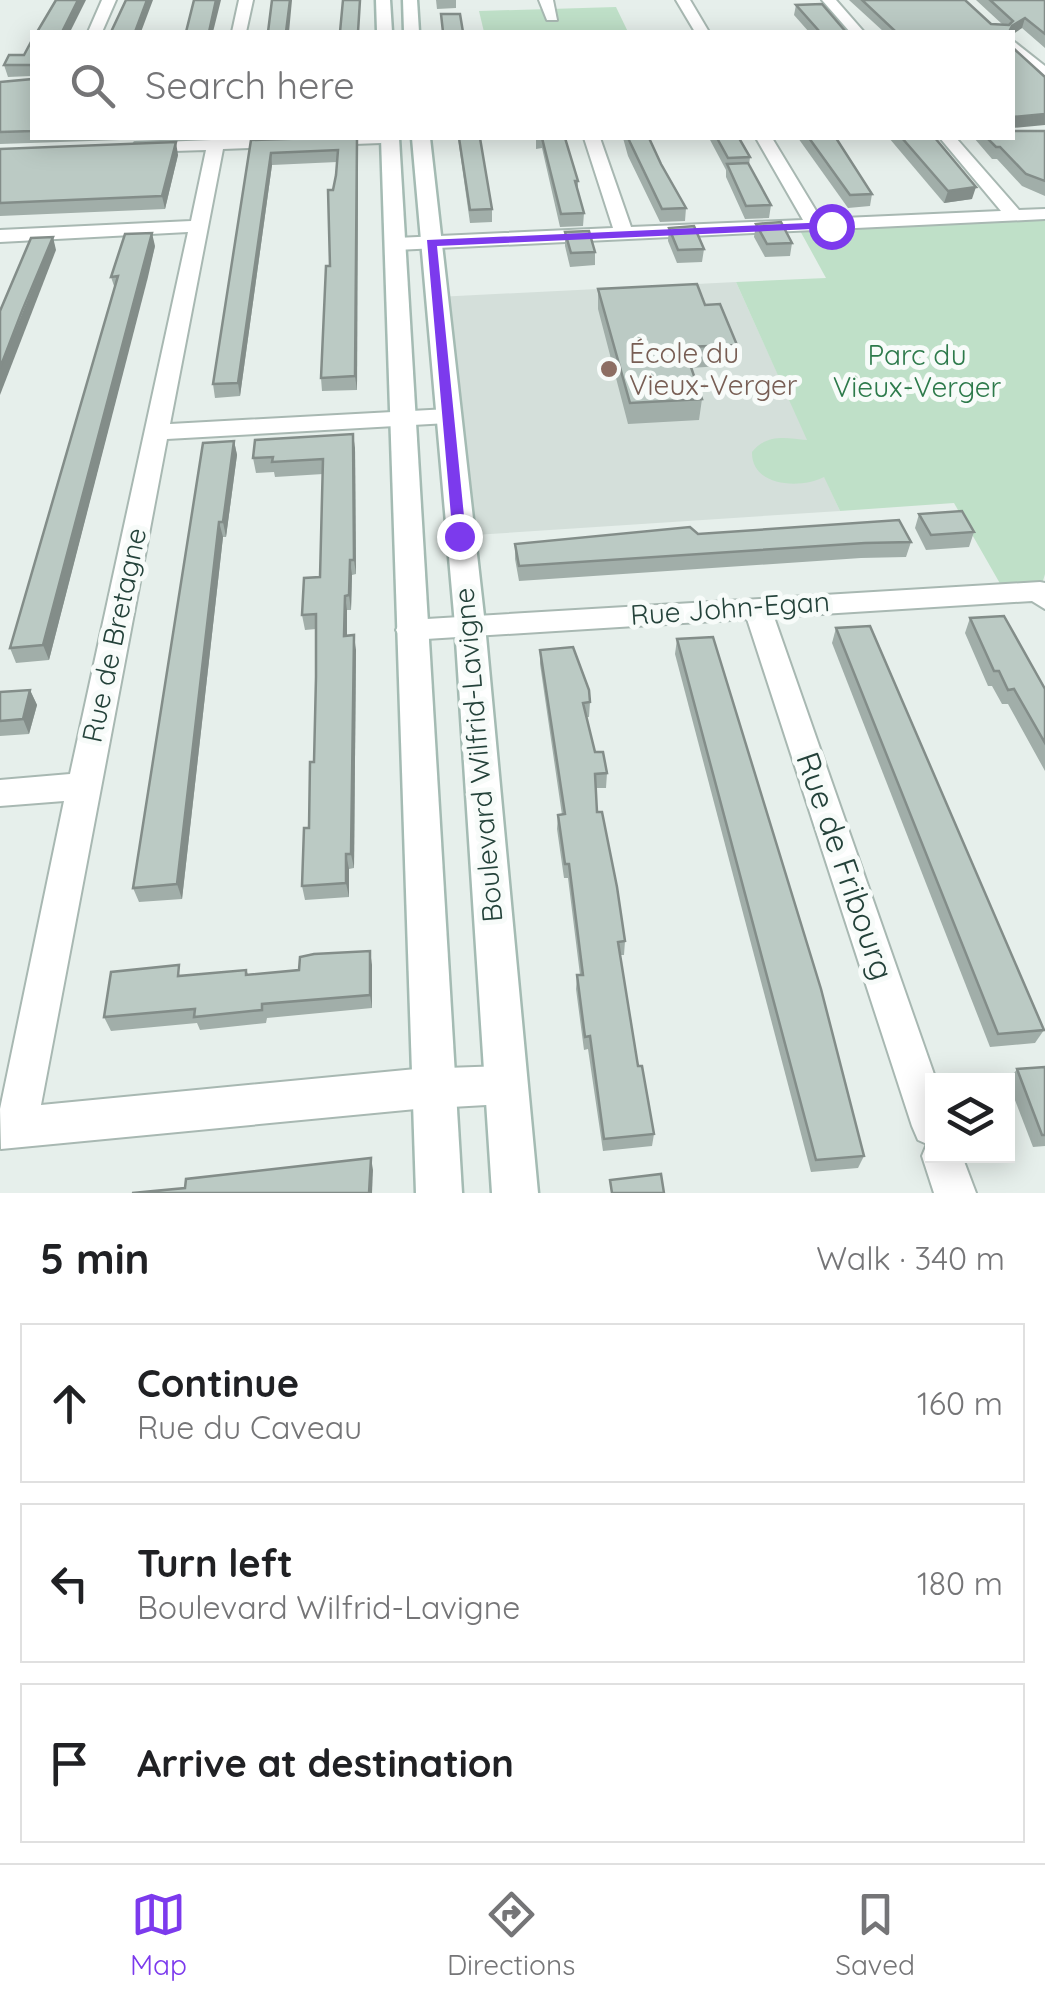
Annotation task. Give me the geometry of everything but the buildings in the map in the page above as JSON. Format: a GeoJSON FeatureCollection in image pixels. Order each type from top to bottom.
{"type":"FeatureCollection","features":[{"type":"Feature","properties":{"kind":"main road"},"geometry":{"type":"LineString","coordinates":[[383,0],[384,30]]}},
{"type":"Feature","properties":{"kind":"main road"},"geometry":{"type":"LineString","coordinates":[[410,0],[412,30]]}},
{"type":"Feature","properties":{"kind":"main road","name":"Boulevard Wilfrid-Lavigne"},"geometry":{"type":"LineString","coordinates":[[390,140],[439,1193]]}},
{"type":"Feature","properties":{"kind":"main road","name":"Boulevard Wilfrid-Lavigne"},"geometry":{"type":"LineString","coordinates":[[421,140],[470,625],[515,1193]]}},
{"type":"Feature","properties":{"kind":"street"},"geometry":{"type":"LineString","coordinates":[[96,30],[109,0]]}},
{"type":"Feature","properties":{"kind":"street"},"geometry":{"type":"LineString","coordinates":[[238,30],[246,0]]}},
{"type":"Feature","properties":{"kind":"street"},"geometry":{"type":"LineString","coordinates":[[546,0],[552,17]]}},
{"type":"Feature","properties":{"kind":"street"},"geometry":{"type":"LineString","coordinates":[[682,0],[701,30]]}},
{"type":"Feature","properties":{"kind":"street"},"geometry":{"type":"LineString","coordinates":[[829,0],[855,30]]}},
{"type":"Feature","properties":{"kind":"street"},"geometry":{"type":"LineString","coordinates":[[1015,47],[1045,74]]}},
{"type":"Feature","properties":{"kind":"street"},"geometry":{"type":"LineString","coordinates":[[118,148],[326,140]]}},
{"type":"Feature","properties":{"kind":"street"},"geometry":{"type":"LineString","coordinates":[[593,140],[624,234]]}},
{"type":"Feature","properties":{"kind":"street"},"geometry":{"type":"LineString","coordinates":[[765,140],[816,226]]}},
{"type":"Feature","properties":{"kind":"street"},"geometry":{"type":"LineString","coordinates":[[950,140],[1015,216]]}},
{"type":"Feature","properties":{"kind":"street","name":"Rue de Bretagne"},"geometry":{"type":"LineString","coordinates":[[9,1128],[216,144]]}},
{"type":"Feature","properties":{"kind":"street"},"geometry":{"type":"LineString","coordinates":[[396,244],[1045,214]]}},
{"type":"Feature","properties":{"kind":"street"},"geometry":{"type":"LineString","coordinates":[[1,238],[199,226]]}},
{"type":"Feature","properties":{"kind":"street"},"geometry":{"type":"LineString","coordinates":[[158,432],[448,416]]}},
{"type":"Feature","properties":{"kind":"street","name":"Rue John-Egan"},"geometry":{"type":"LineString","coordinates":[[410,630],[1040,591],[1045,600]]}},
{"type":"Feature","properties":{"kind":"street","name":"Rue de Fribourg"},"geometry":{"type":"LineString","coordinates":[[757,607],[925,1105]]}},
{"type":"Feature","properties":{"kind":"street"},"geometry":{"type":"LineString","coordinates":[[0,793],[82,786]]}},
{"type":"Feature","properties":{"kind":"street"},"geometry":{"type":"LineString","coordinates":[[9,1128],[434,1088],[504,1085]]}},
{"type":"Feature","properties":{"kind":"street"},"geometry":{"type":"LineString","coordinates":[[944,1163],[955,1193]]}},
{"type":"Feature","properties":{"kind":"shaded area","name":"École du Vieux-Verger"},"geometry":{"type":"Polygon","coordinates":[[[736,282],[840,511],[459,536],[437,297],[736,282]]]}},
{"type":"Feature","properties":{"kind":"green space"},"geometry":{"type":"Polygon","coordinates":[[[616,7],[627,30],[484,30],[479,11],[616,7]]]}},
{"type":"Feature","properties":{"kind":"green space","name":"Parc du Vieux-Verger"},"geometry":{"type":"Polygon","coordinates":[[[1045,214],[1045,574],[1040,591],[1006,594],[954,503],[840,511],[824,477],[791,484],[760,472],[752,452],[758,446],[778,438],[807,440],[736,282],[826,278],[798,227],[1045,214]]]}},
{"type":"Feature","properties":{"kind":"place","name":"École du Vieux-Verger"},"geometry":{"type":"Point","coordinates":[609,369]}},
{"type":"Feature","properties":{"kind":"route"},"geometry":{"type":"LineString","coordinates":[[459,536],[431,243],[831,226]]}}]}
